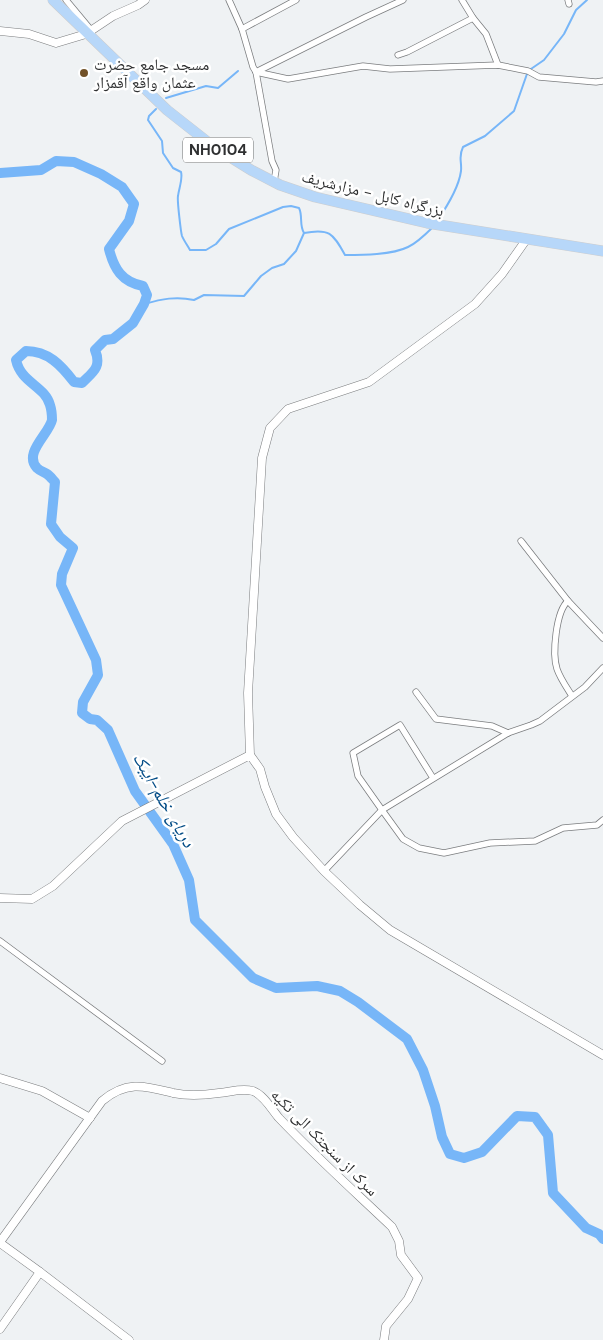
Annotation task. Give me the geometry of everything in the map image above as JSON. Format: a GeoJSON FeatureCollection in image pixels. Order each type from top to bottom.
{"type":"FeatureCollection","features":[{"type":"Feature","properties":{"kind":"highway","name":"بزرگراه کابل - مزارشریف"},"geometry":{"type":"LineString","coordinates":[[53,0],[89,32],[167,110],[214,147],[274,182],[315,198],[427,223],[603,251]]}},
{"type":"Feature","properties":{"kind":"main road"},"geometry":{"type":"LineString","coordinates":[[0,31],[29,34],[56,43],[89,32],[113,16],[145,0]]}},
{"type":"Feature","properties":{"kind":"main road"},"geometry":{"type":"LineString","coordinates":[[526,240],[502,274],[475,304],[369,382],[288,409],[270,428],[262,458],[249,683],[250,755],[260,770],[276,814],[293,837],[360,905],[390,930],[603,1055]]}},
{"type":"Feature","properties":{"kind":"main road"},"geometry":{"type":"LineString","coordinates":[[0,898],[32,899],[53,886],[122,821],[250,755]]}},
{"type":"Feature","properties":{"kind":"main road"},"geometry":{"type":"LineString","coordinates":[[0,1078],[42,1091],[90,1118]]}},
{"type":"Feature","properties":{"kind":"main road","name":"سرک از سنجتک الی تکیه"},"geometry":{"type":"LineString","coordinates":[[129,1340],[0,1242],[102,1101],[112,1092],[129,1087],[149,1086],[174,1093],[190,1094],[220,1093],[240,1089],[255,1092],[306,1146],[392,1227],[399,1242],[401,1255],[418,1278],[408,1299],[386,1326],[384,1340]]}},
{"type":"Feature","properties":{"kind":"main road"},"geometry":{"type":"LineString","coordinates":[[0,1329],[40,1272]]}},
{"type":"Feature","properties":{"kind":"street"},"geometry":{"type":"LineString","coordinates":[[66,0],[89,32]]}},
{"type":"Feature","properties":{"kind":"street"},"geometry":{"type":"LineString","coordinates":[[229,0],[242,29],[256,72],[272,162],[276,170],[274,182]]}},
{"type":"Feature","properties":{"kind":"street"},"geometry":{"type":"LineString","coordinates":[[242,29],[296,0]]}},
{"type":"Feature","properties":{"kind":"street"},"geometry":{"type":"LineString","coordinates":[[256,72],[404,0]]}},
{"type":"Feature","properties":{"kind":"street"},"geometry":{"type":"LineString","coordinates":[[462,0],[486,34],[498,64]]}},
{"type":"Feature","properties":{"kind":"street"},"geometry":{"type":"LineString","coordinates":[[398,55],[473,18]]}},
{"type":"Feature","properties":{"kind":"street"},"geometry":{"type":"LineString","coordinates":[[256,72],[288,79],[363,66],[390,69],[498,64],[528,71],[539,77],[603,81]]}},
{"type":"Feature","properties":{"kind":"street"},"geometry":{"type":"LineString","coordinates":[[521,540],[568,602],[603,638]]}},
{"type":"Feature","properties":{"kind":"street"},"geometry":{"type":"LineString","coordinates":[[568,602],[564,605],[558,622],[555,644],[557,668],[572,696]]}},
{"type":"Feature","properties":{"kind":"street"},"geometry":{"type":"LineString","coordinates":[[324,870],[382,810],[508,733],[540,721],[585,687],[603,668]]}},
{"type":"Feature","properties":{"kind":"street"},"geometry":{"type":"LineString","coordinates":[[416,692],[436,719],[492,726],[508,733]]}},
{"type":"Feature","properties":{"kind":"street"},"geometry":{"type":"LineString","coordinates":[[433,778],[400,725],[353,753],[358,776],[403,839],[419,848],[444,853],[490,843],[534,841],[563,828],[597,824],[603,820]]}},
{"type":"Feature","properties":{"kind":"street"},"geometry":{"type":"LineString","coordinates":[[0,941],[162,1060]]}},
{"type":"Feature","properties":{"kind":"waterway"},"geometry":{"type":"LineString","coordinates":[[437,221],[458,183],[461,171],[460,156],[463,147],[485,136],[514,111],[528,71],[544,60],[564,34],[576,10],[587,0]]}},
{"type":"Feature","properties":{"kind":"waterway"},"geometry":{"type":"LineString","coordinates":[[166,98],[206,86],[218,88],[238,71]]}},
{"type":"Feature","properties":{"kind":"waterway"},"geometry":{"type":"LineString","coordinates":[[156,109],[149,116],[148,120],[162,141],[163,153],[173,168],[181,172],[178,193],[179,216],[182,236],[190,250],[206,250],[216,244],[229,229],[283,207],[299,208],[304,233]]}},
{"type":"Feature","properties":{"kind":"waterway","name":"دریای خلم-ایبک"},"geometry":{"type":"LineString","coordinates":[[0,173],[41,170],[56,161],[74,162],[101,174],[122,187],[134,204],[129,221],[109,249],[113,263],[120,274],[124,278],[143,286],[147,295],[133,323],[113,339],[105,340],[95,350],[97,365],[82,383],[74,382],[59,365],[41,353],[26,351],[16,360],[23,374],[43,393],[51,408],[52,420],[33,456],[37,468],[55,482],[51,524],[60,537],[73,548],[62,574],[61,585],[96,660],[98,675],[83,702],[82,713],[90,719],[97,720],[108,730],[135,791],[173,844],[189,880],[195,920],[253,978],[276,988],[317,986],[340,991],[358,1002],[407,1039],[423,1070],[435,1106],[442,1137],[450,1154],[464,1158],[482,1152],[517,1116],[535,1117],[548,1135],[553,1193],[586,1228],[599,1234],[603,1239]]}},
{"type":"Feature","properties":{"kind":"waterway"},"geometry":{"type":"LineString","coordinates":[[144,304],[181,298],[194,300],[204,295],[244,296],[261,276],[272,268],[284,264],[296,251],[304,233],[325,232],[333,237],[345,255],[368,255],[394,252],[408,247],[418,241],[433,227]]}},
{"type":"Feature","properties":{"kind":"place","name":"مسجد جامع حضرت عثمان واقع آقمزار"},"geometry":{"type":"Point","coordinates":[84,73]}}]}
